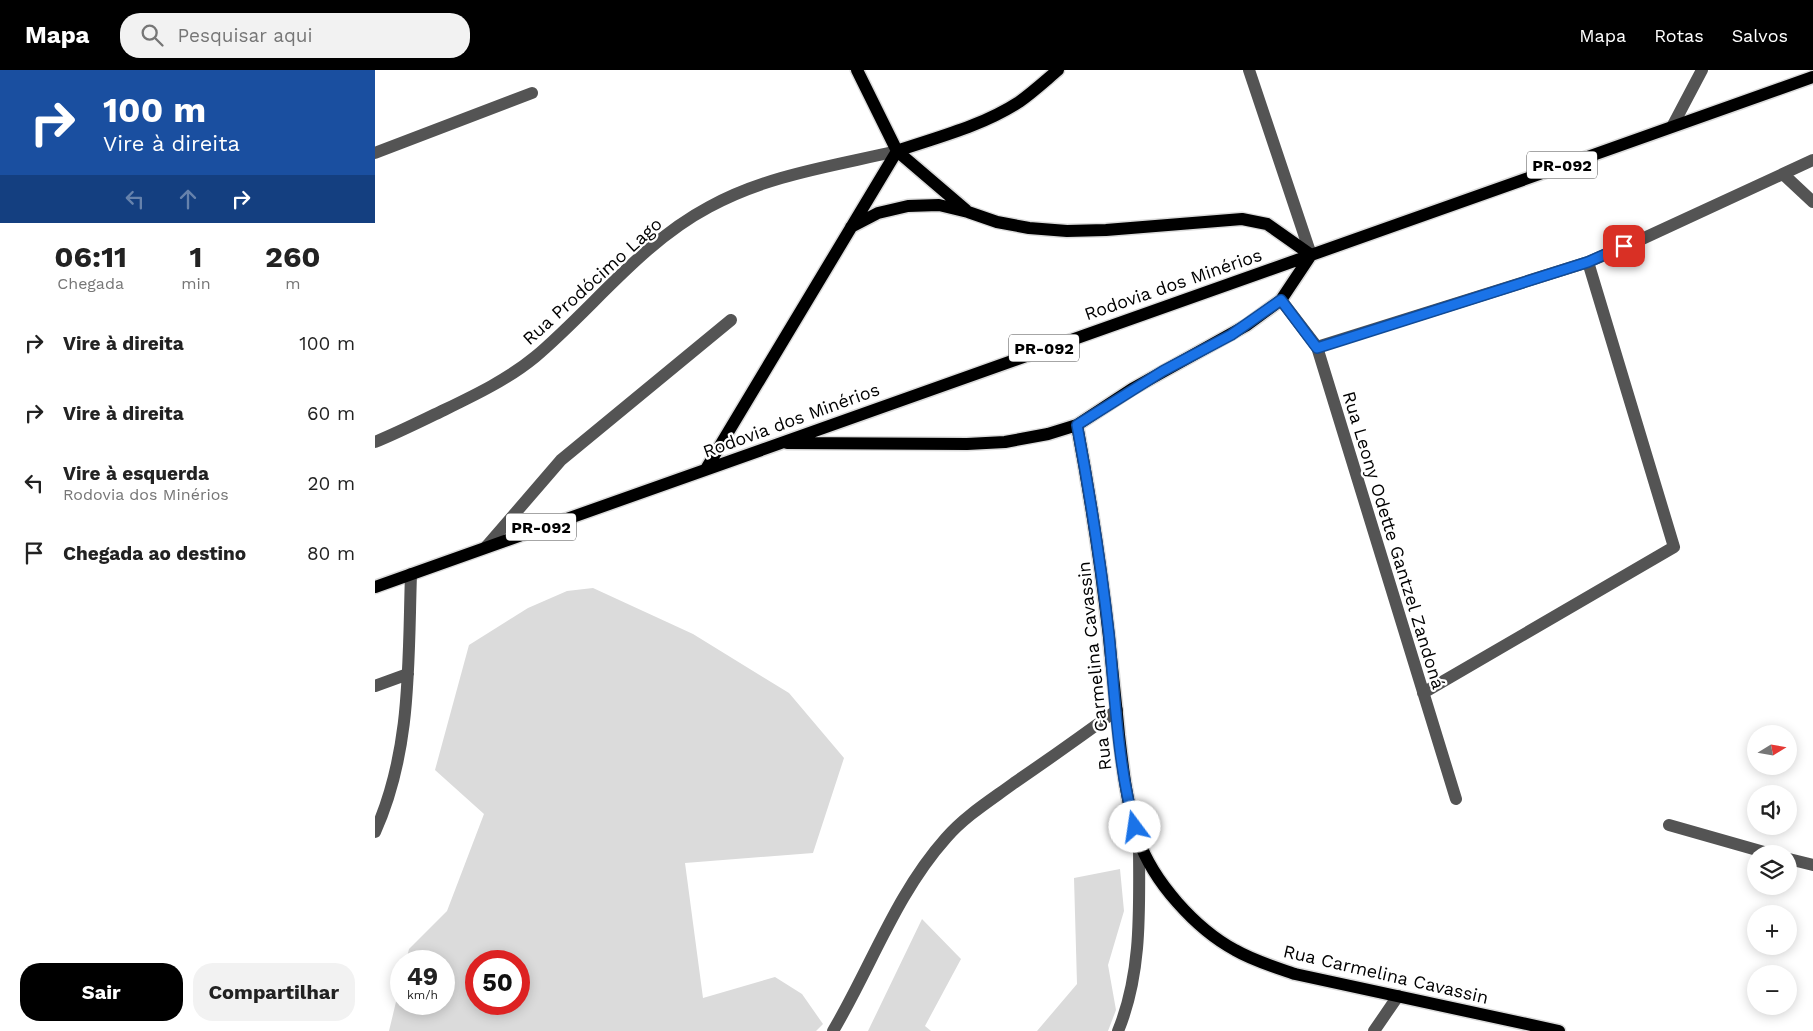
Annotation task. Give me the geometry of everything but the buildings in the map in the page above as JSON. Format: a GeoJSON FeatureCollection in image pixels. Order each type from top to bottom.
{"type":"FeatureCollection","features":[{"type":"Feature","properties":{"kind":"main road"},"geometry":{"type":"LineString","coordinates":[[857,70],[897,151],[968,212]]}},
{"type":"Feature","properties":{"kind":"main road","name":"Rua Prodócimo Lago"},"geometry":{"type":"LineString","coordinates":[[897,151],[954,132],[990,117],[1019,102],[1058,70]]}},
{"type":"Feature","properties":{"kind":"main road","name":"Rodovia dos Minérios"},"geometry":{"type":"LineString","coordinates":[[375,587],[1673,125],[1813,77]]}},
{"type":"Feature","properties":{"kind":"main road"},"geometry":{"type":"LineString","coordinates":[[706,468],[897,151]]}},
{"type":"Feature","properties":{"kind":"main road"},"geometry":{"type":"LineString","coordinates":[[777,443],[967,444],[1005,442],[1048,434],[1077,425],[1163,371],[1231,335],[1281,300],[1311,255],[1267,224],[1242,218],[1106,230],[1067,231],[1029,228],[997,222],[939,205],[908,206],[878,213],[851,227]]}},
{"type":"Feature","properties":{"kind":"main road","name":"Rua Carmelina Cavassin"},"geometry":{"type":"LineString","coordinates":[[1077,425],[1094,518],[1124,778],[1131,814],[1139,840],[1156,874],[1181,906],[1207,932],[1235,950],[1264,964],[1295,974],[1559,1031]]}},
{"type":"Feature","properties":{"kind":"street"},"geometry":{"type":"LineString","coordinates":[[1249,70],[1311,255]]}},
{"type":"Feature","properties":{"kind":"street"},"geometry":{"type":"LineString","coordinates":[[1673,125],[1702,70]]}},
{"type":"Feature","properties":{"kind":"street"},"geometry":{"type":"LineString","coordinates":[[375,153],[532,93]]}},
{"type":"Feature","properties":{"kind":"street","name":"Rua Prodócimo Lago"},"geometry":{"type":"LineString","coordinates":[[375,442],[497,383],[533,358],[563,332],[644,254],[671,231],[708,207],[745,189],[780,178],[897,151]]}},
{"type":"Feature","properties":{"kind":"street"},"geometry":{"type":"LineString","coordinates":[[1317,348],[1588,262],[1813,160]]}},
{"type":"Feature","properties":{"kind":"street"},"geometry":{"type":"LineString","coordinates":[[1783,174],[1813,202]]}},
{"type":"Feature","properties":{"kind":"street"},"geometry":{"type":"LineString","coordinates":[[1423,693],[1674,546],[1588,262]]}},
{"type":"Feature","properties":{"kind":"street","name":"Rua Leony Odette Gantzel Zandoná"},"geometry":{"type":"LineString","coordinates":[[1281,300],[1317,348],[1455,800]]}},
{"type":"Feature","properties":{"kind":"street"},"geometry":{"type":"LineString","coordinates":[[486,547],[561,460],[731,320]]}},
{"type":"Feature","properties":{"kind":"street"},"geometry":{"type":"LineString","coordinates":[[375,832],[392,789],[406,714],[411,574]]}},
{"type":"Feature","properties":{"kind":"street"},"geometry":{"type":"LineString","coordinates":[[375,686],[408,674]]}},
{"type":"Feature","properties":{"kind":"street"},"geometry":{"type":"LineString","coordinates":[[833,1031],[898,907],[919,872],[947,837],[976,811],[1117,710]]}},
{"type":"Feature","properties":{"kind":"street"},"geometry":{"type":"LineString","coordinates":[[1669,825],[1747,847]]}},
{"type":"Feature","properties":{"kind":"street"},"geometry":{"type":"LineString","coordinates":[[1118,1031],[1126,1012],[1136,966],[1139,924],[1139,840]]}},
{"type":"Feature","properties":{"kind":"street"},"geometry":{"type":"LineString","coordinates":[[1797,861],[1813,866]]}},
{"type":"Feature","properties":{"kind":"street"},"geometry":{"type":"LineString","coordinates":[[1374,1031],[1398,996]]}},
{"type":"Feature","properties":{"kind":"shaded area"},"geometry":{"type":"Polygon","coordinates":[[[593,588],[693,634],[789,693],[844,758],[813,853],[685,863],[703,998],[775,977],[802,994],[823,1024],[816,1031],[389,1031],[393,1015],[455,1015],[455,950],[409,950],[447,911],[484,814],[435,770],[469,645],[528,608],[567,591],[593,588]]]}},
{"type":"Feature","properties":{"kind":"shaded area"},"geometry":{"type":"Polygon","coordinates":[[[1120,869],[1124,911],[1108,965],[1116,1010],[1108,1031],[1037,1031],[1077,984],[1074,878],[1120,869]]]}},
{"type":"Feature","properties":{"kind":"shaded area"},"geometry":{"type":"Polygon","coordinates":[[[922,919],[961,959],[925,1026],[931,1031],[868,1031],[922,919]]]}},
{"type":"Feature","properties":{"kind":"route"},"geometry":{"type":"LineString","coordinates":[[1135,827],[1124,778],[1102,577],[1094,518],[1077,425],[1132,389],[1231,335],[1281,300],[1317,348],[1588,262],[1624,246]]}}]}
